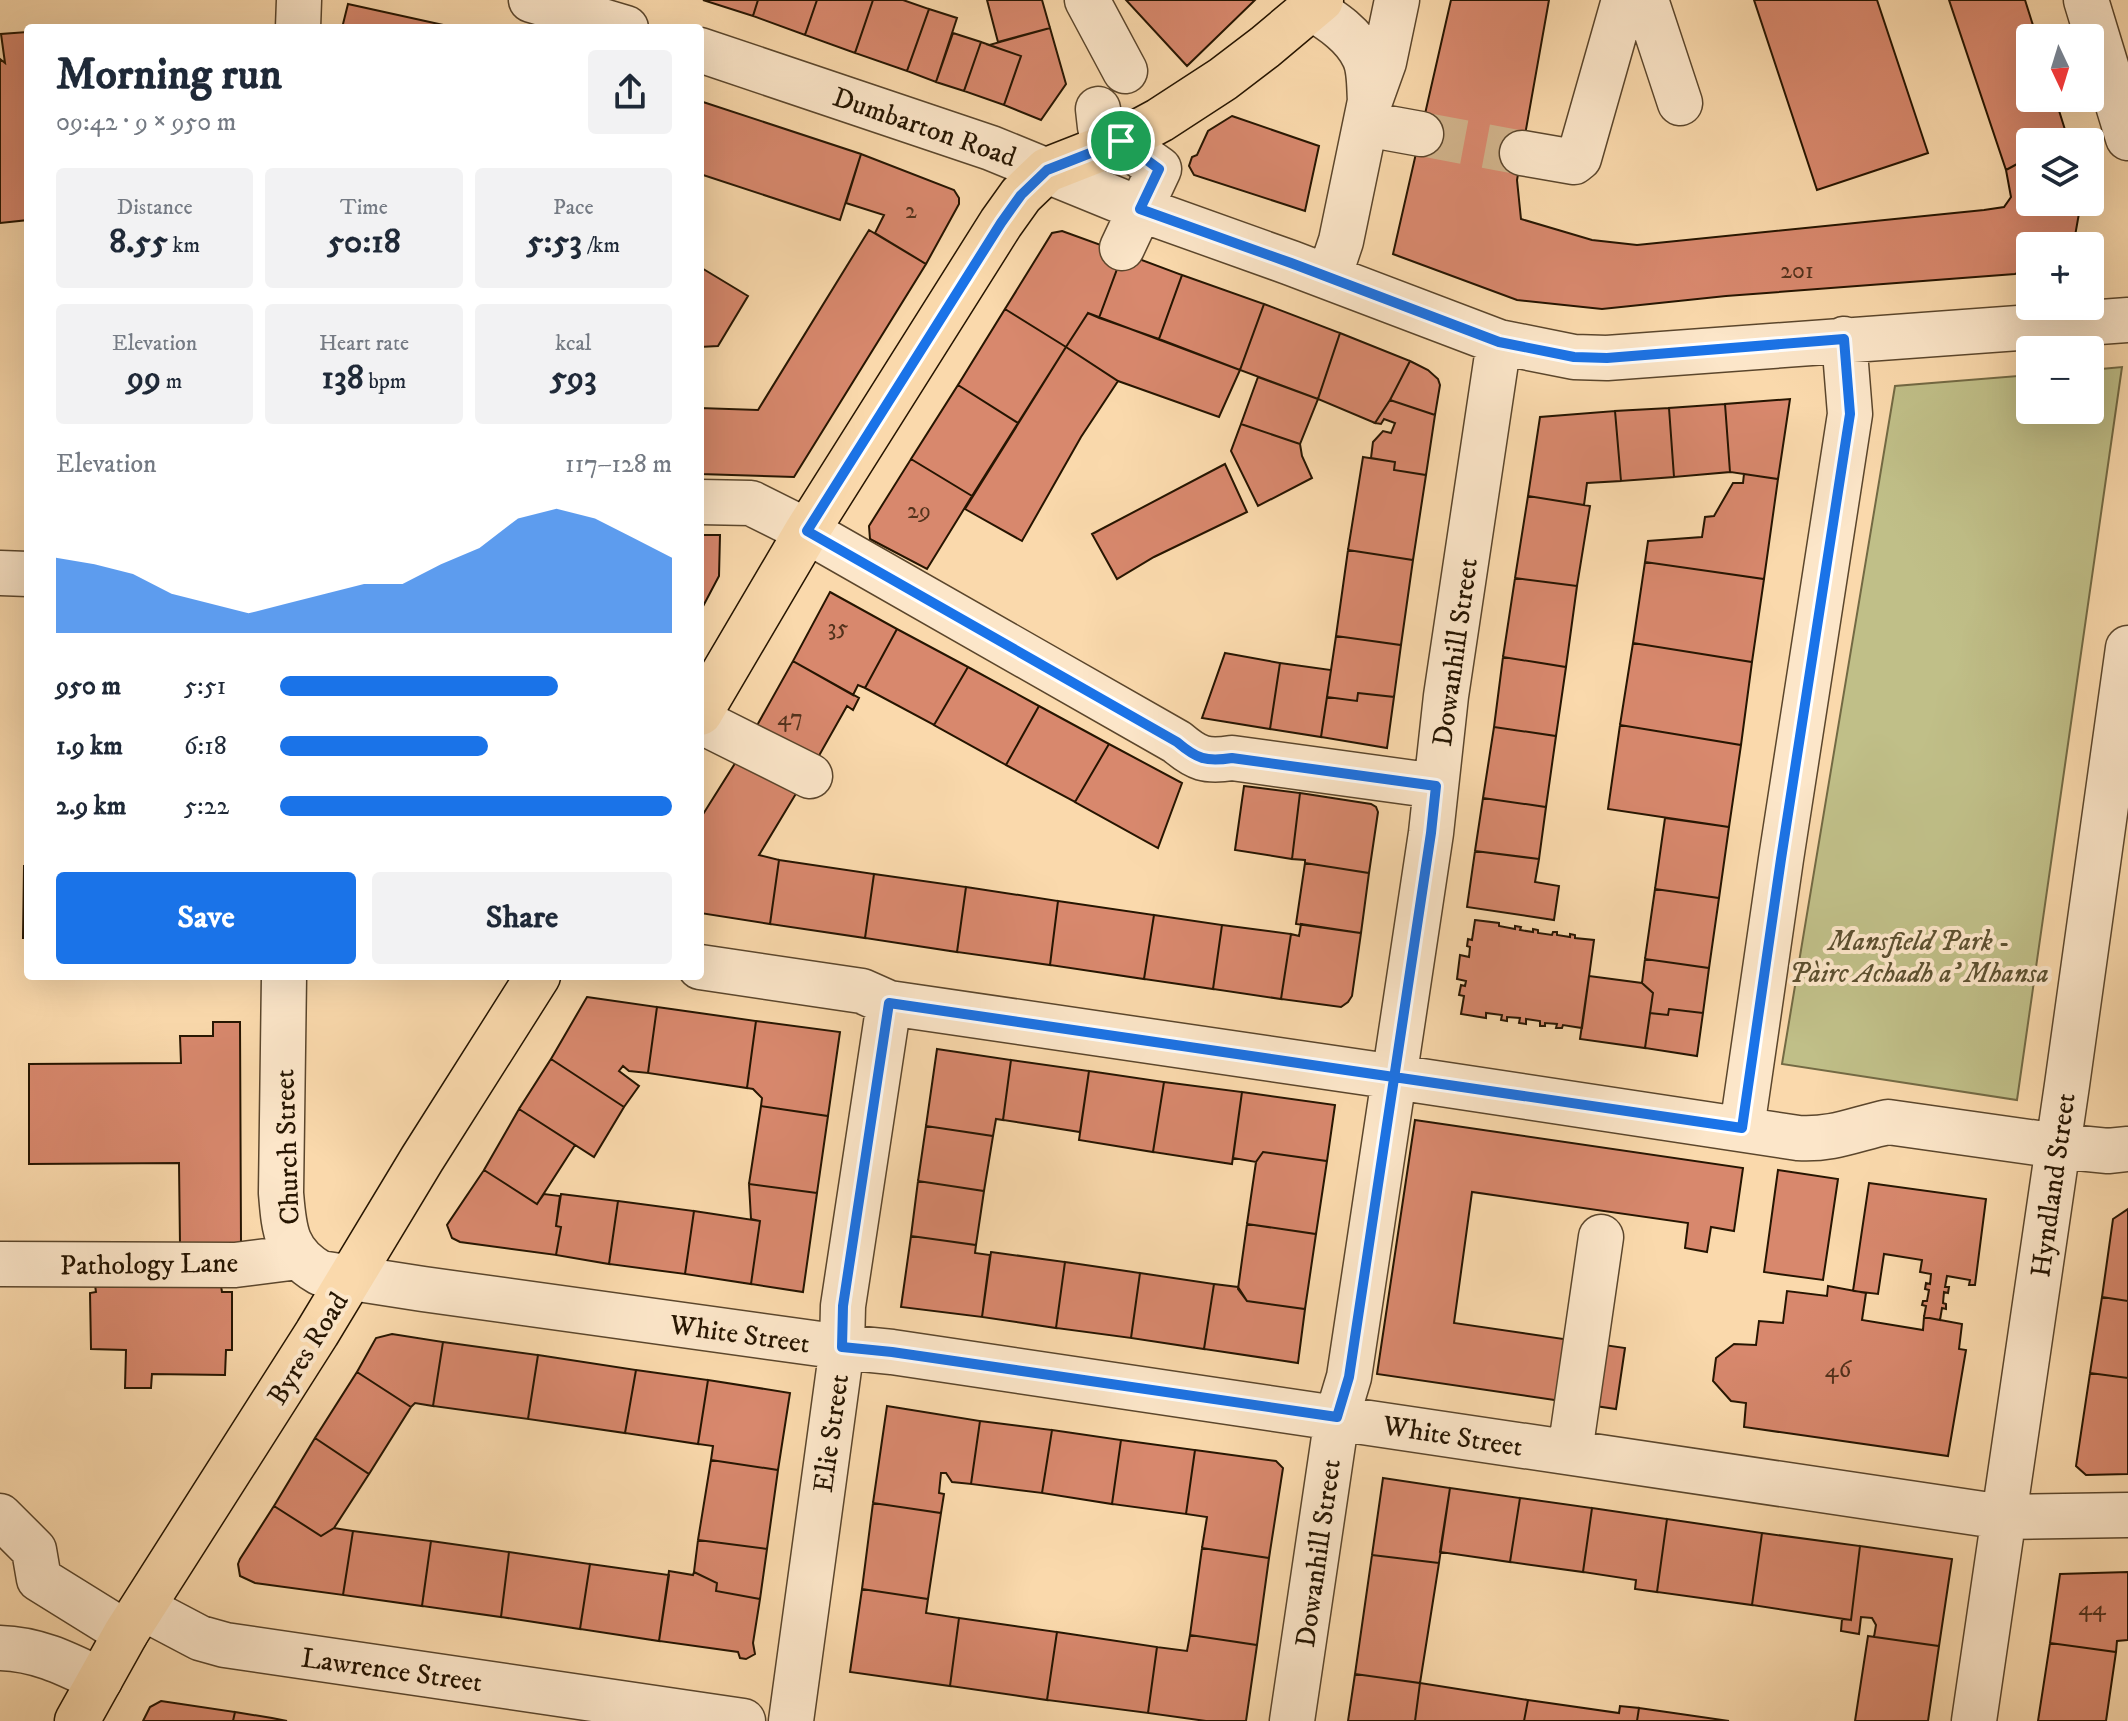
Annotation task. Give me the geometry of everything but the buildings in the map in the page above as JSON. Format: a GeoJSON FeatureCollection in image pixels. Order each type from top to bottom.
{"type":"FeatureCollection","features":[{"type":"Feature","properties":{"kind":"main road"},"geometry":{"type":"LineString","coordinates":[[704,706],[807,531],[1021,195],[1047,170],[1110,125],[1160,120],[1223,79],[1317,5]]}},
{"type":"Feature","properties":{"kind":"main road","name":"Byres Road"},"geometry":{"type":"LineString","coordinates":[[77,1721],[135,1620],[535,980]]}},
{"type":"Feature","properties":{"kind":"street"},"geometry":{"type":"LineString","coordinates":[[298,24],[299,0]]}},
{"type":"Feature","properties":{"kind":"street"},"geometry":{"type":"LineString","coordinates":[[531,0],[612,24]]}},
{"type":"Feature","properties":{"kind":"street"},"geometry":{"type":"LineString","coordinates":[[1087,0],[1125,71]]}},
{"type":"Feature","properties":{"kind":"street"},"geometry":{"type":"LineString","coordinates":[[1329,277],[1343,231],[1368,113],[1384,62],[1397,0]]}},
{"type":"Feature","properties":{"kind":"street"},"geometry":{"type":"LineString","coordinates":[[1522,153],[1574,162],[1579,158],[1624,0]]}},
{"type":"Feature","properties":{"kind":"street"},"geometry":{"type":"LineString","coordinates":[[1646,0],[1680,103]]}},
{"type":"Feature","properties":{"kind":"street"},"geometry":{"type":"LineString","coordinates":[[2086,0],[2128,138]]}},
{"type":"Feature","properties":{"kind":"street"},"geometry":{"type":"LineString","coordinates":[[1317,5],[1365,58],[1368,113]]}},
{"type":"Feature","properties":{"kind":"street","name":"Dumbarton Road"},"geometry":{"type":"LineString","coordinates":[[704,51],[991,148],[1140,209],[1499,342],[1574,357],[1607,358],[2128,320]]}},
{"type":"Feature","properties":{"kind":"street"},"geometry":{"type":"LineString","coordinates":[[1368,113],[1421,134]]}},
{"type":"Feature","properties":{"kind":"street"},"geometry":{"type":"LineString","coordinates":[[1110,125],[1159,169],[1122,248]]}},
{"type":"Feature","properties":{"kind":"street"},"geometry":{"type":"LineString","coordinates":[[1742,1128],[1850,414],[1844,339]]}},
{"type":"Feature","properties":{"kind":"street","name":"Dowanhill Street"},"geometry":{"type":"LineString","coordinates":[[1292,1721],[1337,1417],[1349,1377],[1395,1077],[1431,833],[1446,696],[1499,342]]}},
{"type":"Feature","properties":{"kind":"street"},"geometry":{"type":"LineString","coordinates":[[704,502],[751,503],[807,531],[1177,742],[1193,755],[1213,761],[1232,758],[1436,786]]}},
{"type":"Feature","properties":{"kind":"street"},"geometry":{"type":"LineString","coordinates":[[0,573],[24,574]]}},
{"type":"Feature","properties":{"kind":"street","name":"Hyndland Street"},"geometry":{"type":"LineString","coordinates":[[1974,1721],[2058,1146],[2120,751],[2128,648]]}},
{"type":"Feature","properties":{"kind":"street"},"geometry":{"type":"LineString","coordinates":[[704,723],[810,776]]}},
{"type":"Feature","properties":{"kind":"street"},"geometry":{"type":"LineString","coordinates":[[704,968],[862,991],[889,1003],[1798,1138],[1820,1139],[1888,1122],[2058,1146],[2108,1151],[2128,1149]]}},
{"type":"Feature","properties":{"kind":"street","name":"Church Street"},"geometry":{"type":"LineString","coordinates":[[284,980],[281,1193],[284,1225],[290,1244],[306,1265],[320,1273],[350,1279]]}},
{"type":"Feature","properties":{"kind":"street","name":"Elie Street"},"geometry":{"type":"LineString","coordinates":[[791,1721],[842,1347],[843,1306],[889,1003]]}},
{"type":"Feature","properties":{"kind":"street"},"geometry":{"type":"LineString","coordinates":[[1570,1452],[1601,1237]]}},
{"type":"Feature","properties":{"kind":"street","name":"Pathology Lane"},"geometry":{"type":"LineString","coordinates":[[0,1264],[235,1265],[298,1257]]}},
{"type":"Feature","properties":{"kind":"street","name":"White Street"},"geometry":{"type":"LineString","coordinates":[[350,1279],[892,1352],[2003,1517],[2128,1515]]}},
{"type":"Feature","properties":{"kind":"street","name":"Lawrence Street"},"geometry":{"type":"LineString","coordinates":[[0,1516],[34,1550],[39,1579],[135,1620],[225,1645],[743,1721]]}},
{"type":"Feature","properties":{"kind":"street"},"geometry":{"type":"LineString","coordinates":[[0,1648],[46,1655],[100,1680]]}},
{"type":"Feature","properties":{"kind":"green space","name":"Mansfield Park - Pàirc Achadh a' Mhansa"},"geometry":{"type":"Polygon","coordinates":[[[2122,367],[2017,1100],[1782,1064],[1895,386],[2016,376],[2016,424],[2104,424],[2104,369],[2122,367]]]}},
{"type":"Feature","properties":{"kind":"tunnel"},"geometry":{"type":"LineString","coordinates":[[1421,134],[1522,153]]}},
{"type":"Feature","properties":{"kind":"route"},"geometry":{"type":"LineString","coordinates":[[1121,141],[1047,170],[1021,195],[807,531],[1177,742],[1193,755],[1213,761],[1232,758],[1436,786],[1431,833],[1395,1077],[1349,1377],[1337,1417],[842,1347],[843,1306],[889,1003],[1395,1077],[1742,1128],[1850,414],[1844,339],[1607,358],[1574,357],[1499,342],[1140,209],[1159,169],[1121,141]]}}]}
